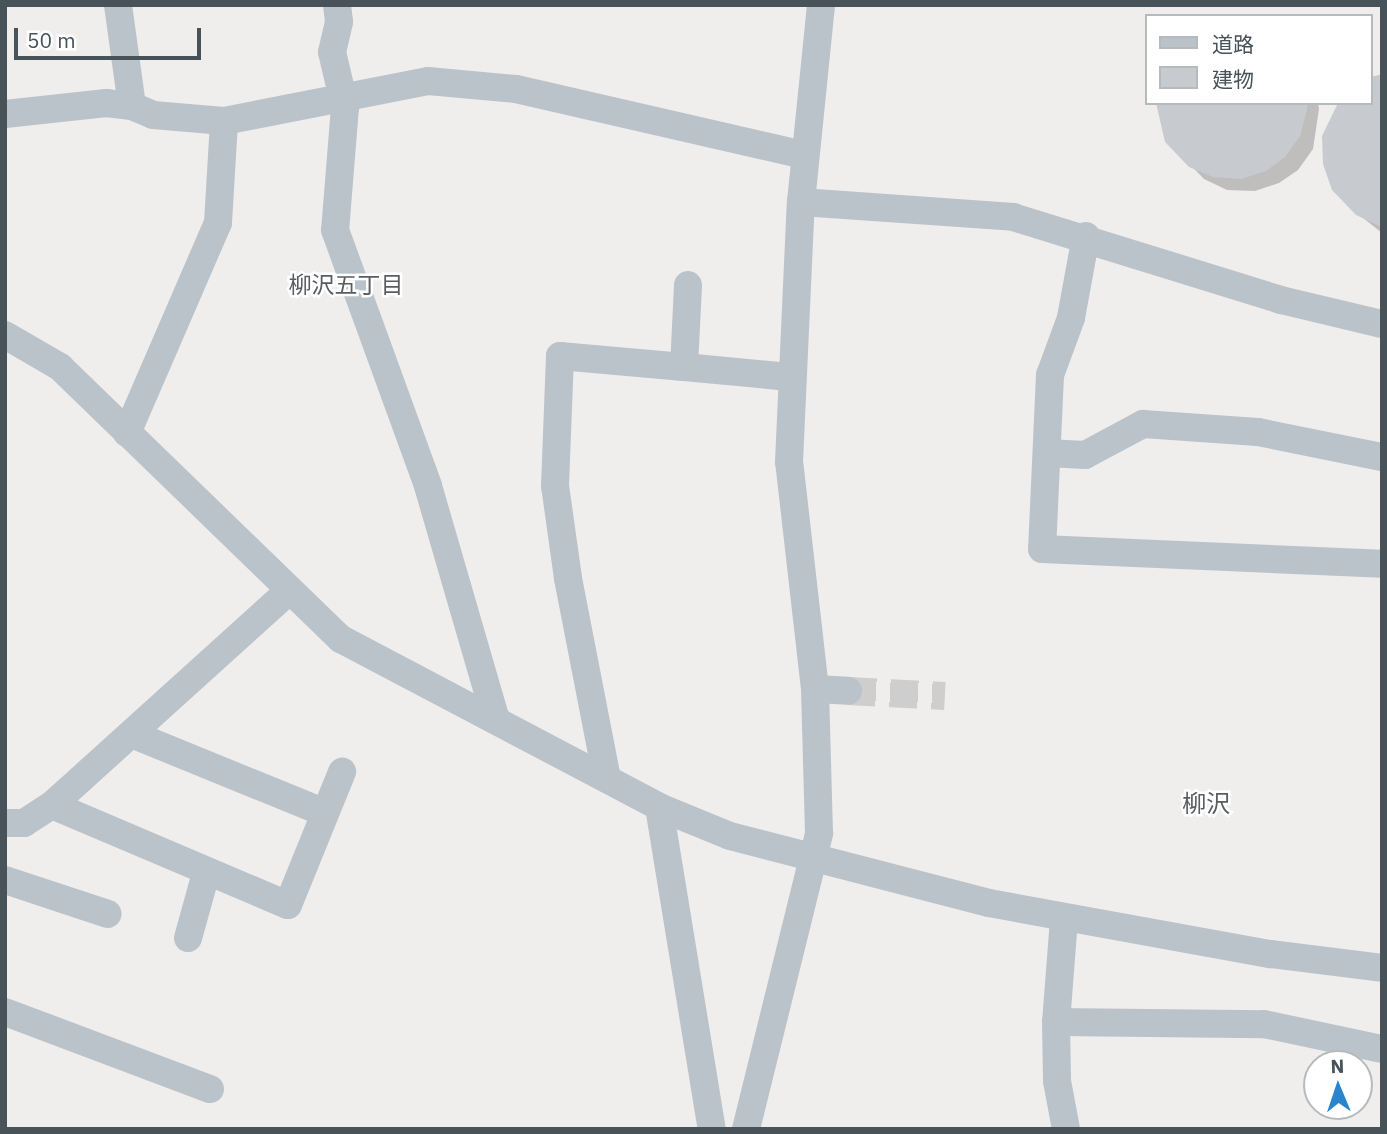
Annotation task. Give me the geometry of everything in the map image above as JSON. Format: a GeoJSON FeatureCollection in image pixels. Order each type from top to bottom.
{"type":"FeatureCollection","features":[{"type":"Feature","properties":{"kind":"street"},"geometry":{"type":"LineString","coordinates":[[118,5],[132,106]]}},
{"type":"Feature","properties":{"kind":"street"},"geometry":{"type":"LineString","coordinates":[[337,5],[339,22],[331,52],[343,97],[335,230],[428,486],[495,717]]}},
{"type":"Feature","properties":{"kind":"street"},"geometry":{"type":"LineString","coordinates":[[746,1129],[819,833],[815,689],[789,462],[790,377],[801,202],[821,5]]}},
{"type":"Feature","properties":{"kind":"street"},"geometry":{"type":"LineString","coordinates":[[5,114],[106,103],[132,106],[152,115],[225,121],[428,81],[516,89],[805,155]]}},
{"type":"Feature","properties":{"kind":"street"},"geometry":{"type":"LineString","coordinates":[[127,433],[218,223],[225,121]]}},
{"type":"Feature","properties":{"kind":"street"},"geometry":{"type":"LineString","coordinates":[[801,202],[1013,216],[1086,236],[1281,300],[1382,324]]}},
{"type":"Feature","properties":{"kind":"street"},"geometry":{"type":"LineString","coordinates":[[1086,236],[1071,318],[1051,375],[1042,549],[1382,564]]}},
{"type":"Feature","properties":{"kind":"street"},"geometry":{"type":"LineString","coordinates":[[684,367],[688,285]]}},
{"type":"Feature","properties":{"kind":"street"},"geometry":{"type":"LineString","coordinates":[[5,335],[60,367],[341,639],[495,717],[659,807],[730,836],[814,860],[1064,919],[1270,954],[1382,968]]}},
{"type":"Feature","properties":{"kind":"street"},"geometry":{"type":"LineString","coordinates":[[607,779],[568,578],[555,486],[561,356],[790,377]]}},
{"type":"Feature","properties":{"kind":"street"},"geometry":{"type":"LineString","coordinates":[[1047,453],[1084,455],[1143,424],[1258,432],[1382,457]]}},
{"type":"Feature","properties":{"kind":"street"},"geometry":{"type":"LineString","coordinates":[[5,823],[23,823],[52,805],[134,735],[289,591]]}},
{"type":"Feature","properties":{"kind":"street"},"geometry":{"type":"LineString","coordinates":[[815,689],[848,691]]}},
{"type":"Feature","properties":{"kind":"street"},"geometry":{"type":"LineString","coordinates":[[134,735],[325,813]]}},
{"type":"Feature","properties":{"kind":"street"},"geometry":{"type":"LineString","coordinates":[[52,805],[206,873],[288,905],[342,772]]}},
{"type":"Feature","properties":{"kind":"street"},"geometry":{"type":"LineString","coordinates":[[659,807],[712,1129]]}},
{"type":"Feature","properties":{"kind":"street"},"geometry":{"type":"LineString","coordinates":[[188,938],[206,873]]}},
{"type":"Feature","properties":{"kind":"street"},"geometry":{"type":"LineString","coordinates":[[5,880],[108,914]]}},
{"type":"Feature","properties":{"kind":"street"},"geometry":{"type":"LineString","coordinates":[[1064,919],[1056,1022],[1057,1081],[1066,1129]]}},
{"type":"Feature","properties":{"kind":"street"},"geometry":{"type":"LineString","coordinates":[[5,1012],[210,1088]]}},
{"type":"Feature","properties":{"kind":"street"},"geometry":{"type":"LineString","coordinates":[[1056,1022],[1264,1024],[1382,1049]]}},
{"type":"Feature","properties":{"kind":"building"},"geometry":{"type":"Polygon","coordinates":[[[1382,74],[1382,227],[1356,215],[1332,190],[1323,164],[1322,136],[1337,105],[1373,105],[1373,76],[1382,74]]]}},
{"type":"Feature","properties":{"kind":"building"},"geometry":{"type":"Polygon","coordinates":[[[1156,105],[1307,105],[1300,136],[1285,157],[1266,171],[1241,179],[1213,177],[1189,167],[1165,142],[1156,105]]]}},
{"type":"Feature","properties":{"kind":"tunnel"},"geometry":{"type":"LineString","coordinates":[[848,691],[945,696]]}},
{"type":"Feature","properties":{"kind":"district","name":"柳沢五丁目"},"geometry":{"type":"Point","coordinates":[346,284]}},
{"type":"Feature","properties":{"kind":"district","name":"柳沢"},"geometry":{"type":"Point","coordinates":[1206,804]}}]}
